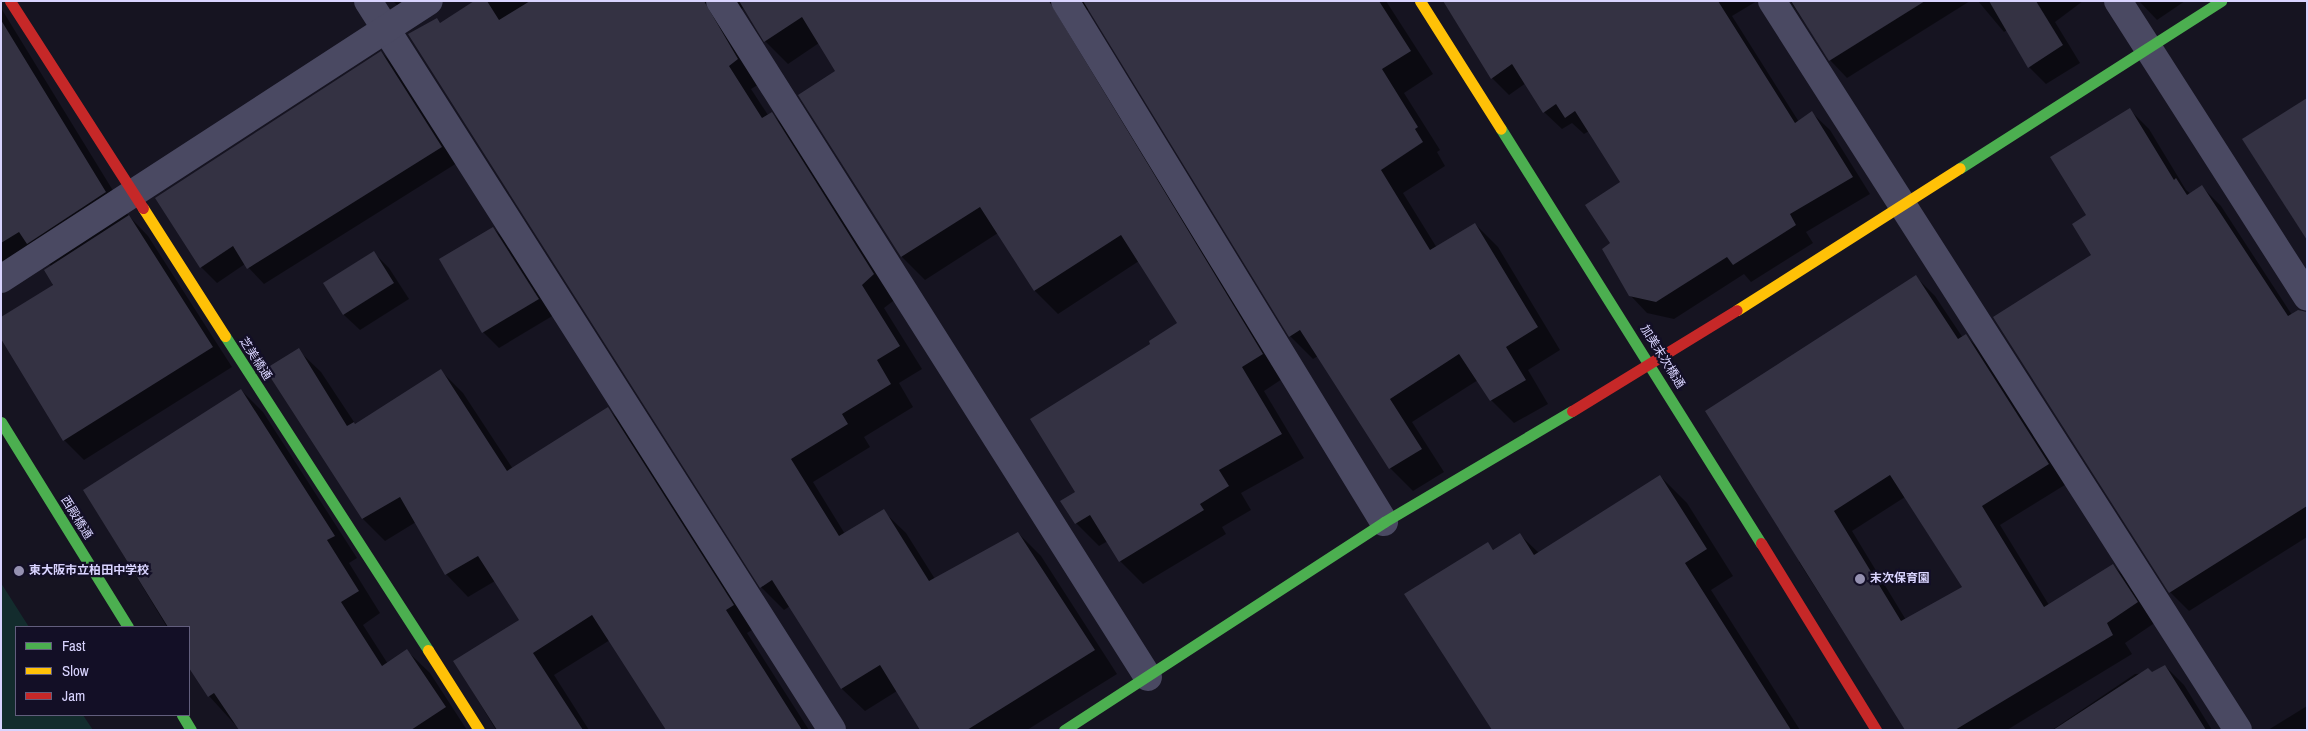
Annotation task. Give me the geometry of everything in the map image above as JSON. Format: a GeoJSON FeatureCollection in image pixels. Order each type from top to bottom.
{"type":"FeatureCollection","features":[{"type":"Feature","properties":{"kind":"street","name":"芝美橋通"},"geometry":{"type":"LineString","coordinates":[[10,1],[132,195],[479,730]]}},
{"type":"Feature","properties":{"kind":"street"},"geometry":{"type":"LineString","coordinates":[[368,1],[832,730]]}},
{"type":"Feature","properties":{"kind":"street"},"geometry":{"type":"LineString","coordinates":[[1,279],[429,1]]}},
{"type":"Feature","properties":{"kind":"street"},"geometry":{"type":"LineString","coordinates":[[720,1],[1148,676]]}},
{"type":"Feature","properties":{"kind":"street"},"geometry":{"type":"LineString","coordinates":[[1065,1],[1384,522]]}},
{"type":"Feature","properties":{"kind":"street","name":"加美末次橋通"},"geometry":{"type":"LineString","coordinates":[[1420,1],[1651,365],[1876,730]]}},
{"type":"Feature","properties":{"kind":"street"},"geometry":{"type":"LineString","coordinates":[[1772,1],[2238,730]]}},
{"type":"Feature","properties":{"kind":"street"},"geometry":{"type":"LineString","coordinates":[[2118,1],[2307,297]]}},
{"type":"Feature","properties":{"kind":"street"},"geometry":{"type":"LineString","coordinates":[[1064,730],[1384,522],[1651,365],[2221,1]]}},
{"type":"Feature","properties":{"kind":"street","name":"西殿橋通"},"geometry":{"type":"LineString","coordinates":[[1,422],[127,626]]}},
{"type":"Feature","properties":{"kind":"street"},"geometry":{"type":"LineString","coordinates":[[183,716],[191,730]]}},
{"type":"Feature","properties":{"kind":"green space"},"geometry":{"type":"Polygon","coordinates":[[[1,583],[28,626],[15,626],[15,716],[84,716],[93,730],[1,730],[1,583]]]}},
{"type":"Feature","properties":{"kind":"building"},"geometry":{"type":"Polygon","coordinates":[[[474,1],[487,1],[499,20],[530,1],[704,1],[738,59],[729,66],[762,118],[772,112],[874,274],[862,285],[900,346],[877,360],[891,384],[842,414],[848,424],[791,459],[839,536],[884,509],[929,581],[1018,532],[1095,650],[967,730],[920,730],[880,665],[841,689],[772,580],[760,588],[408,34],[437,18],[440,23],[474,1]]]}},
{"type":"Feature","properties":{"kind":"building"},"geometry":{"type":"Polygon","coordinates":[[[739,1],[1049,1],[1263,354],[1242,367],[1282,434],[1219,470],[1229,486],[1200,504],[1204,510],[1119,562],[1090,515],[1075,524],[1060,501],[1075,492],[1030,419],[1150,344],[1149,341],[1177,323],[1121,235],[1034,291],[980,207],[901,257],[798,95],[835,71],[802,17],[764,42],[739,1]]]}},
{"type":"Feature","properties":{"kind":"building"},"geometry":{"type":"Polygon","coordinates":[[[1083,1],[1379,1],[1411,51],[1382,69],[1418,127],[1415,129],[1423,142],[1381,170],[1430,250],[1475,223],[1538,327],[1506,347],[1526,380],[1490,401],[1459,354],[1390,399],[1422,449],[1389,469],[1300,330],[1289,337],[1083,1]]]}},
{"type":"Feature","properties":{"kind":"building"},"geometry":{"type":"Polygon","coordinates":[[[1443,1],[1718,1],[1795,123],[1812,111],[1853,177],[1790,214],[1796,225],[1733,265],[1727,257],[1656,302],[1629,296],[1602,249],[1610,243],[1585,205],[1620,182],[1575,111],[1565,118],[1556,104],[1543,113],[1512,64],[1491,79],[1443,1]]]}},
{"type":"Feature","properties":{"kind":"building"},"geometry":{"type":"Polygon","coordinates":[[[1791,1],[1925,1],[1829,61],[1791,1]]]}},
{"type":"Feature","properties":{"kind":"building"},"geometry":{"type":"Polygon","coordinates":[[[1989,1],[2036,1],[2063,45],[2028,68],[1989,1]]]}},
{"type":"Feature","properties":{"kind":"building"},"geometry":{"type":"Polygon","coordinates":[[[1,20],[106,192],[27,244],[19,232],[1,243],[1,20]]]}},
{"type":"Feature","properties":{"kind":"building"},"geometry":{"type":"Polygon","coordinates":[[[381,51],[442,147],[247,269],[233,246],[200,268],[155,198],[381,51]]]}},
{"type":"Feature","properties":{"kind":"building"},"geometry":{"type":"Polygon","coordinates":[[[2307,98],[2307,240],[2242,139],[2307,98]]]}},
{"type":"Feature","properties":{"kind":"building"},"geometry":{"type":"Polygon","coordinates":[[[2130,108],[2174,180],[2176,178],[2187,195],[2202,185],[2288,316],[2298,310],[2307,312],[2307,506],[2169,593],[1993,317],[2091,255],[2072,224],[2086,215],[2050,157],[2130,108]]]}},
{"type":"Feature","properties":{"kind":"building"},"geometry":{"type":"Polygon","coordinates":[[[129,215],[213,347],[63,441],[1,339],[1,317],[53,285],[44,270],[129,215]]]}},
{"type":"Feature","properties":{"kind":"building"},"geometry":{"type":"Polygon","coordinates":[[[493,227],[539,299],[482,333],[439,259],[493,227]]]}},
{"type":"Feature","properties":{"kind":"building"},"geometry":{"type":"Polygon","coordinates":[[[374,251],[394,283],[343,315],[323,283],[374,251]]]}},
{"type":"Feature","properties":{"kind":"building"},"geometry":{"type":"Polygon","coordinates":[[[1916,275],[1958,339],[1966,334],[2049,464],[1982,506],[2044,607],[2113,564],[2138,602],[2107,623],[2113,635],[1955,730],[1905,730],[1705,411],[1916,275]],[[1890,475],[1834,511],[1901,621],[1962,587],[1890,475]]]}},
{"type":"Feature","properties":{"kind":"building"},"geometry":{"type":"Polygon","coordinates":[[[299,348],[347,426],[354,422],[355,424],[441,369],[507,471],[608,407],[734,605],[726,610],[802,730],[666,730],[592,615],[533,653],[583,730],[497,730],[453,661],[519,620],[478,556],[445,575],[400,497],[362,519],[265,369],[299,348]]]}},
{"type":"Feature","properties":{"kind":"building"},"geometry":{"type":"Polygon","coordinates":[[[241,389],[335,536],[327,540],[359,591],[341,602],[382,666],[407,649],[446,707],[411,730],[239,730],[214,693],[208,697],[190,670],[190,626],[167,626],[83,490],[241,389]]]}},
{"type":"Feature","properties":{"kind":"building"},"geometry":{"type":"Polygon","coordinates":[[[1660,475],[1707,549],[1685,563],[1791,730],[1492,730],[1404,594],[1488,542],[1493,550],[1520,533],[1534,555],[1660,475]]]}},
{"type":"Feature","properties":{"kind":"building"},"geometry":{"type":"Polygon","coordinates":[[[2165,665],[2206,730],[2053,730],[2148,668],[2152,672],[2165,665]]]}},
{"type":"Feature","properties":{"kind":"traffic: fast"},"geometry":{"type":"LineString","coordinates":[[1960,168],[2221,1]]}},
{"type":"Feature","properties":{"kind":"traffic: fast"},"geometry":{"type":"LineString","coordinates":[[1501,129],[1761,543]]}},
{"type":"Feature","properties":{"kind":"traffic: fast"},"geometry":{"type":"LineString","coordinates":[[225,336],[428,650]]}},
{"type":"Feature","properties":{"kind":"traffic: fast"},"geometry":{"type":"LineString","coordinates":[[1064,730],[1384,522],[1572,411]]}},
{"type":"Feature","properties":{"kind":"traffic: fast"},"geometry":{"type":"LineString","coordinates":[[1,422],[127,626]]}},
{"type":"Feature","properties":{"kind":"traffic: fast"},"geometry":{"type":"LineString","coordinates":[[183,716],[191,730]]}},
{"type":"Feature","properties":{"kind":"traffic: slow"},"geometry":{"type":"LineString","coordinates":[[1420,1],[1501,129]]}},
{"type":"Feature","properties":{"kind":"traffic: slow"},"geometry":{"type":"LineString","coordinates":[[1737,310],[1960,168]]}},
{"type":"Feature","properties":{"kind":"traffic: slow"},"geometry":{"type":"LineString","coordinates":[[143,208],[225,336]]}},
{"type":"Feature","properties":{"kind":"traffic: slow"},"geometry":{"type":"LineString","coordinates":[[428,650],[479,730]]}},
{"type":"Feature","properties":{"kind":"traffic: jam"},"geometry":{"type":"LineString","coordinates":[[10,1],[143,208]]}},
{"type":"Feature","properties":{"kind":"traffic: jam"},"geometry":{"type":"LineString","coordinates":[[1572,411],[1737,310]]}},
{"type":"Feature","properties":{"kind":"traffic: jam"},"geometry":{"type":"LineString","coordinates":[[1761,543],[1876,730]]}},
{"type":"Feature","properties":{"kind":"place","name":"東大阪市立柏田中学校"},"geometry":{"type":"Point","coordinates":[19,571]}},
{"type":"Feature","properties":{"kind":"place","name":"末次保育園"},"geometry":{"type":"Point","coordinates":[1860,579]}}]}
